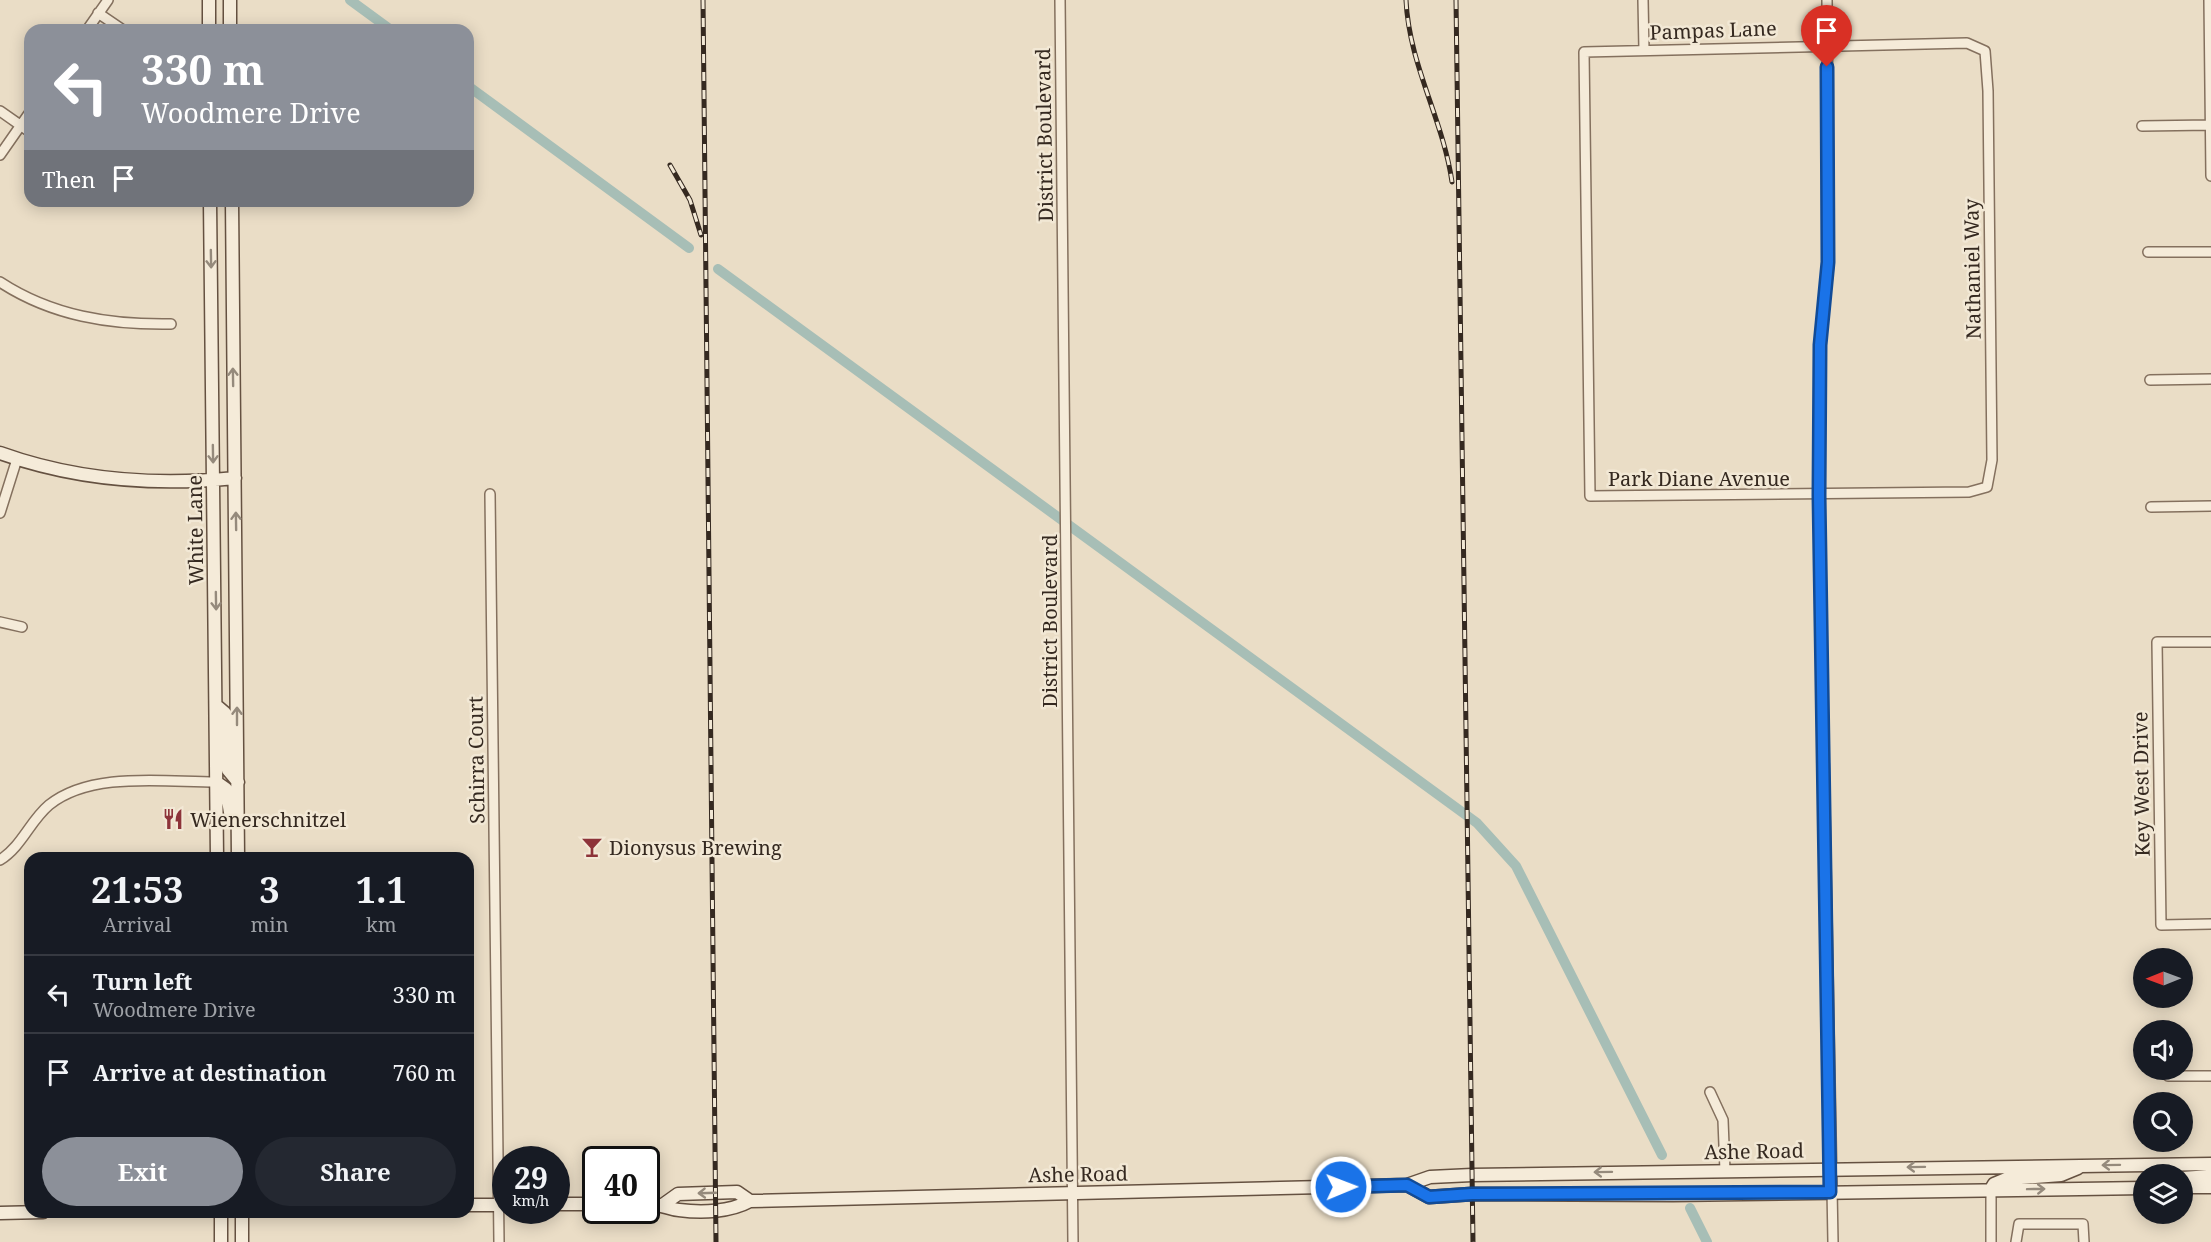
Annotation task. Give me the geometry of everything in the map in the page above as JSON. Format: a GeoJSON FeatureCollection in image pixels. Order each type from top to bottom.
{"type":"FeatureCollection","features":[{"type":"Feature","properties":{"kind":"street"},"geometry":{"type":"LineString","coordinates":[[91,24],[108,0]]}},
{"type":"Feature","properties":{"kind":"street"},"geometry":{"type":"LineString","coordinates":[[209,0],[209,24]]}},
{"type":"Feature","properties":{"kind":"street"},"geometry":{"type":"LineString","coordinates":[[230,0],[230,24]]}},
{"type":"Feature","properties":{"kind":"street","name":"District Boulevard"},"geometry":{"type":"LineString","coordinates":[[1060,0],[1073,1242]]}},
{"type":"Feature","properties":{"kind":"street"},"geometry":{"type":"LineString","coordinates":[[1643,0],[1644,50]]}},
{"type":"Feature","properties":{"kind":"street"},"geometry":{"type":"LineString","coordinates":[[1827,0],[1828,262],[1820,345],[1819,495],[1829,1169],[1833,1242]]}},
{"type":"Feature","properties":{"kind":"street"},"geometry":{"type":"LineString","coordinates":[[2209,0],[2211,176]]}},
{"type":"Feature","properties":{"kind":"street"},"geometry":{"type":"LineString","coordinates":[[98,13],[114,24]]}},
{"type":"Feature","properties":{"kind":"street","name":"Pampas Lane"},"geometry":{"type":"LineString","coordinates":[[1590,496],[1584,52],[1967,43],[1985,51]]}},
{"type":"Feature","properties":{"kind":"street","name":"Nathaniel Way"},"geometry":{"type":"LineString","coordinates":[[1985,51],[1988,91],[1992,460],[1987,487]]}},
{"type":"Feature","properties":{"kind":"street"},"geometry":{"type":"LineString","coordinates":[[0,111],[24,127]]}},
{"type":"Feature","properties":{"kind":"street"},"geometry":{"type":"LineString","coordinates":[[0,155],[24,121]]}},
{"type":"Feature","properties":{"kind":"street"},"geometry":{"type":"LineString","coordinates":[[2142,126],[2210,125]]}},
{"type":"Feature","properties":{"kind":"street","name":"White Lane"},"geometry":{"type":"LineString","coordinates":[[210,207],[217,852]]}},
{"type":"Feature","properties":{"kind":"street","name":"White Lane"},"geometry":{"type":"LineString","coordinates":[[232,207],[237,852]]}},
{"type":"Feature","properties":{"kind":"street"},"geometry":{"type":"LineString","coordinates":[[2148,252],[2211,252]]}},
{"type":"Feature","properties":{"kind":"street"},"geometry":{"type":"LineString","coordinates":[[0,282],[26,297],[73,315],[122,324],[171,324]]}},
{"type":"Feature","properties":{"kind":"street"},"geometry":{"type":"LineString","coordinates":[[2150,380],[2211,379]]}},
{"type":"Feature","properties":{"kind":"street"},"geometry":{"type":"LineString","coordinates":[[0,453],[51,468],[122,480],[213,480],[235,477]]}},
{"type":"Feature","properties":{"kind":"street"},"geometry":{"type":"LineString","coordinates":[[0,513],[18,459]]}},
{"type":"Feature","properties":{"kind":"street","name":"Park Diane Avenue"},"geometry":{"type":"LineString","coordinates":[[1590,496],[1969,492],[1987,487]]}},
{"type":"Feature","properties":{"kind":"street","name":"Schirra Court"},"geometry":{"type":"LineString","coordinates":[[490,494],[501,1146]]}},
{"type":"Feature","properties":{"kind":"street"},"geometry":{"type":"LineString","coordinates":[[2151,507],[2211,506]]}},
{"type":"Feature","properties":{"kind":"street"},"geometry":{"type":"LineString","coordinates":[[0,622],[22,627]]}},
{"type":"Feature","properties":{"kind":"street","name":"Key West Drive"},"geometry":{"type":"LineString","coordinates":[[2211,642],[2157,642],[2161,925],[2211,924]]}},
{"type":"Feature","properties":{"kind":"street"},"geometry":{"type":"LineString","coordinates":[[217,706],[225,713],[228,770],[238,782]]}},
{"type":"Feature","properties":{"kind":"street"},"geometry":{"type":"LineString","coordinates":[[0,860],[18,846],[46,808],[73,790],[102,783],[216,782],[226,789],[228,795],[236,852]]}},
{"type":"Feature","properties":{"kind":"street"},"geometry":{"type":"LineString","coordinates":[[2193,1076],[2211,1076]]}},
{"type":"Feature","properties":{"kind":"street"},"geometry":{"type":"LineString","coordinates":[[1710,1092],[1723,1120],[1725,1171]]}},
{"type":"Feature","properties":{"kind":"street","name":"Ashe Road"},"geometry":{"type":"LineString","coordinates":[[660,1204],[677,1210],[716,1210],[737,1208],[750,1201],[1407,1185],[1430,1177],[1661,1171],[2211,1164]]}},
{"type":"Feature","properties":{"kind":"street"},"geometry":{"type":"LineString","coordinates":[[1991,1242],[1991,1189],[1994,1184],[2006,1179],[2061,1175],[2085,1165]]}},
{"type":"Feature","properties":{"kind":"street"},"geometry":{"type":"LineString","coordinates":[[2193,1177],[2211,1176]]}},
{"type":"Feature","properties":{"kind":"street","name":"Ashe Road"},"geometry":{"type":"LineString","coordinates":[[1407,1185],[1429,1197],[1472,1194],[1673,1195],[2133,1188]]}},
{"type":"Feature","properties":{"kind":"street"},"geometry":{"type":"LineString","coordinates":[[2129,1188],[2133,1186]]}},
{"type":"Feature","properties":{"kind":"street"},"geometry":{"type":"LineString","coordinates":[[2193,1187],[2211,1187]]}},
{"type":"Feature","properties":{"kind":"street","name":"Ashe Road"},"geometry":{"type":"LineString","coordinates":[[664,1204],[678,1194],[687,1193],[737,1192],[750,1201]]}},
{"type":"Feature","properties":{"kind":"street"},"geometry":{"type":"LineString","coordinates":[[474,1205],[492,1205]]}},
{"type":"Feature","properties":{"kind":"street"},"geometry":{"type":"LineString","coordinates":[[0,1213],[24,1212]]}},
{"type":"Feature","properties":{"kind":"street"},"geometry":{"type":"LineString","coordinates":[[221,1218],[221,1242]]}},
{"type":"Feature","properties":{"kind":"street"},"geometry":{"type":"LineString","coordinates":[[242,1218],[242,1242]]}},
{"type":"Feature","properties":{"kind":"street","name":"Schirra Court"},"geometry":{"type":"LineString","coordinates":[[499,1242],[500,1224]]}},
{"type":"Feature","properties":{"kind":"street"},"geometry":{"type":"LineString","coordinates":[[2016,1242],[2019,1224],[2084,1224],[2084,1242]]}},
{"type":"Feature","properties":{"kind":"waterway"},"geometry":{"type":"LineString","coordinates":[[350,0],[383,24]]}},
{"type":"Feature","properties":{"kind":"waterway"},"geometry":{"type":"LineString","coordinates":[[474,90],[689,248]]}},
{"type":"Feature","properties":{"kind":"waterway"},"geometry":{"type":"LineString","coordinates":[[718,269],[1477,823],[1516,866],[1662,1155]]}},
{"type":"Feature","properties":{"kind":"waterway"},"geometry":{"type":"LineString","coordinates":[[1690,1208],[1707,1242]]}},
{"type":"Feature","properties":{"kind":"railway"},"geometry":{"type":"LineString","coordinates":[[703,0],[716,1242]]}},
{"type":"Feature","properties":{"kind":"railway"},"geometry":{"type":"LineString","coordinates":[[1406,0],[1413,47],[1448,159],[1452,182]]}},
{"type":"Feature","properties":{"kind":"railway"},"geometry":{"type":"LineString","coordinates":[[1456,0],[1473,1242]]}},
{"type":"Feature","properties":{"kind":"railway"},"geometry":{"type":"LineString","coordinates":[[670,165],[690,200],[701,235]]}},
{"type":"Feature","properties":{"kind":"place","name":"Wienerschnitzel"},"geometry":{"type":"Point","coordinates":[173,819]}},
{"type":"Feature","properties":{"kind":"place","name":"Dionysus Brewing"},"geometry":{"type":"Point","coordinates":[592,847]}},
{"type":"Feature","properties":{"kind":"route"},"geometry":{"type":"LineString","coordinates":[[1341,1187],[1407,1185],[1429,1197],[1472,1194],[1673,1195],[1830,1192],[1819,495],[1820,345],[1828,262],[1827,67]]}}]}
